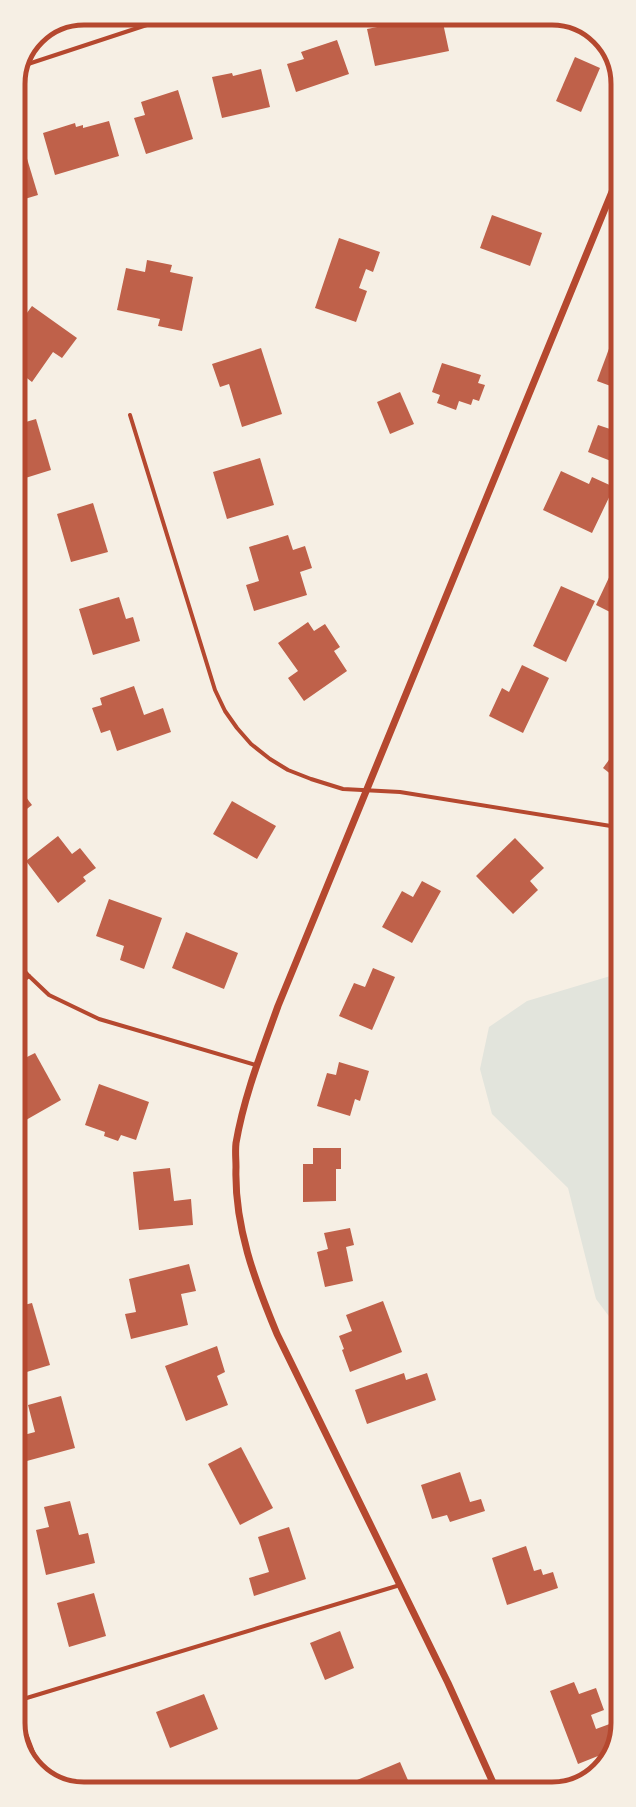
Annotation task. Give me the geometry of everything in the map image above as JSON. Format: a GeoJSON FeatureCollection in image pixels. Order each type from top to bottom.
{"type":"FeatureCollection","features":[{"type":"Feature","properties":{"kind":"street"},"geometry":{"type":"LineString","coordinates":[[29,64],[147,25]]}},
{"type":"Feature","properties":{"kind":"street"},"geometry":{"type":"LineString","coordinates":[[493,1782],[448,1683],[277,1334],[259,1292],[248,1258],[240,1223],[235,1188],[236,1144],[243,1109],[256,1065],[278,1006],[611,194]]}},
{"type":"Feature","properties":{"kind":"street"},"geometry":{"type":"LineString","coordinates":[[130,415],[215,690],[225,711],[241,733],[270,759],[311,779],[343,789],[400,792],[611,825]]}},
{"type":"Feature","properties":{"kind":"street"},"geometry":{"type":"LineString","coordinates":[[25,972],[48,995],[99,1019],[256,1065]]}},
{"type":"Feature","properties":{"kind":"street"},"geometry":{"type":"LineString","coordinates":[[25,979],[29,976]]}},
{"type":"Feature","properties":{"kind":"street"},"geometry":{"type":"LineString","coordinates":[[25,1698],[400,1585]]}},
{"type":"Feature","properties":{"kind":"street"},"geometry":{"type":"LineString","coordinates":[[27,1735],[34,1754]]}},
{"type":"Feature","properties":{"kind":"shaded area"},"geometry":{"type":"Polygon","coordinates":[[[611,976],[611,1319],[596,1299],[568,1188],[492,1114],[480,1069],[489,1027],[527,1001],[611,976]]]}},
{"type":"Feature","properties":{"kind":"building"},"geometry":{"type":"Polygon","coordinates":[[[387,25],[427,25],[427,27],[443,25],[449,51],[375,66],[367,29],[387,25]]]}},
{"type":"Feature","properties":{"kind":"building"},"geometry":{"type":"Polygon","coordinates":[[[337,40],[349,74],[296,92],[287,64],[304,59],[301,52],[337,40]]]}},
{"type":"Feature","properties":{"kind":"building"},"geometry":{"type":"Polygon","coordinates":[[[575,57],[600,68],[581,112],[556,101],[575,57]]]}},
{"type":"Feature","properties":{"kind":"building"},"geometry":{"type":"Polygon","coordinates":[[[261,69],[270,107],[222,118],[212,77],[232,73],[233,76],[261,69]]]}},
{"type":"Feature","properties":{"kind":"building"},"geometry":{"type":"Polygon","coordinates":[[[178,90],[193,139],[146,154],[134,118],[145,115],[141,102],[178,90]]]}},
{"type":"Feature","properties":{"kind":"building"},"geometry":{"type":"Polygon","coordinates":[[[109,121],[119,156],[55,175],[43,133],[75,123],[76,127],[83,125],[83,128],[109,121]]]}},
{"type":"Feature","properties":{"kind":"building"},"geometry":{"type":"Polygon","coordinates":[[[25,152],[38,195],[25,199],[25,152]]]}},
{"type":"Feature","properties":{"kind":"building"},"geometry":{"type":"Polygon","coordinates":[[[492,215],[542,233],[530,266],[480,248],[492,215]]]}},
{"type":"Feature","properties":{"kind":"building"},"geometry":{"type":"Polygon","coordinates":[[[339,238],[380,252],[373,272],[366,269],[359,288],[367,291],[356,322],[315,308],[339,238]]]}},
{"type":"Feature","properties":{"kind":"building"},"geometry":{"type":"Polygon","coordinates":[[[147,260],[172,265],[170,272],[193,277],[182,331],[158,326],[160,319],[117,310],[126,268],[145,272],[147,260]]]}},
{"type":"Feature","properties":{"kind":"building"},"geometry":{"type":"Polygon","coordinates":[[[32,306],[77,338],[62,358],[53,352],[32,382],[25,377],[25,316],[32,306]]]}},
{"type":"Feature","properties":{"kind":"building"},"geometry":{"type":"Polygon","coordinates":[[[610,346],[611,346],[611,386],[597,381],[610,346]]]}},
{"type":"Feature","properties":{"kind":"building"},"geometry":{"type":"Polygon","coordinates":[[[261,348],[282,414],[242,427],[229,384],[220,387],[212,364],[261,348]]]}},
{"type":"Feature","properties":{"kind":"building"},"geometry":{"type":"Polygon","coordinates":[[[442,363],[481,375],[478,383],[485,385],[479,401],[473,399],[471,405],[459,401],[456,410],[437,403],[440,395],[432,392],[442,363]]]}},
{"type":"Feature","properties":{"kind":"building"},"geometry":{"type":"Polygon","coordinates":[[[400,392],[414,424],[390,434],[377,402],[400,392]]]}},
{"type":"Feature","properties":{"kind":"building"},"geometry":{"type":"Polygon","coordinates":[[[36,419],[51,470],[25,478],[25,422],[36,419]]]}},
{"type":"Feature","properties":{"kind":"building"},"geometry":{"type":"Polygon","coordinates":[[[598,425],[611,429],[611,461],[588,452],[598,425]]]}},
{"type":"Feature","properties":{"kind":"building"},"geometry":{"type":"Polygon","coordinates":[[[260,458],[274,505],[227,519],[213,472],[260,458]]]}},
{"type":"Feature","properties":{"kind":"building"},"geometry":{"type":"Polygon","coordinates":[[[561,471],[589,484],[592,477],[611,486],[611,493],[592,533],[543,510],[561,471]]]}},
{"type":"Feature","properties":{"kind":"building"},"geometry":{"type":"Polygon","coordinates":[[[93,503],[108,552],[71,562],[57,514],[93,503]]]}},
{"type":"Feature","properties":{"kind":"building"},"geometry":{"type":"Polygon","coordinates":[[[288,535],[293,550],[305,546],[312,568],[300,572],[307,595],[254,611],[246,585],[259,581],[249,547],[288,535]]]}},
{"type":"Feature","properties":{"kind":"building"},"geometry":{"type":"Polygon","coordinates":[[[611,573],[611,612],[596,605],[611,573]]]}},
{"type":"Feature","properties":{"kind":"building"},"geometry":{"type":"Polygon","coordinates":[[[561,586],[595,601],[566,662],[533,646],[561,586]]]}},
{"type":"Feature","properties":{"kind":"building"},"geometry":{"type":"Polygon","coordinates":[[[119,597],[126,619],[133,617],[140,641],[93,655],[79,609],[119,597]]]}},
{"type":"Feature","properties":{"kind":"building"},"geometry":{"type":"Polygon","coordinates":[[[308,622],[314,631],[325,624],[340,647],[334,651],[347,671],[304,701],[288,678],[298,671],[278,643],[308,622]]]}},
{"type":"Feature","properties":{"kind":"building"},"geometry":{"type":"Polygon","coordinates":[[[522,665],[549,678],[523,733],[489,716],[502,688],[509,692],[522,665]]]}},
{"type":"Feature","properties":{"kind":"building"},"geometry":{"type":"Polygon","coordinates":[[[134,686],[144,715],[163,708],[171,732],[117,751],[110,730],[101,733],[92,708],[102,705],[100,698],[134,686]]]}},
{"type":"Feature","properties":{"kind":"building"},"geometry":{"type":"Polygon","coordinates":[[[611,757],[611,774],[603,768],[611,757]]]}},
{"type":"Feature","properties":{"kind":"building"},"geometry":{"type":"Polygon","coordinates":[[[25,796],[32,805],[25,810],[25,796]]]}},
{"type":"Feature","properties":{"kind":"building"},"geometry":{"type":"Polygon","coordinates":[[[232,801],[276,826],[257,859],[213,834],[232,801]]]}},
{"type":"Feature","properties":{"kind":"building"},"geometry":{"type":"Polygon","coordinates":[[[58,836],[72,854],[80,848],[96,868],[83,877],[86,881],[58,903],[26,861],[58,836]]]}},
{"type":"Feature","properties":{"kind":"building"},"geometry":{"type":"Polygon","coordinates":[[[515,838],[544,868],[530,881],[538,890],[513,914],[476,876],[515,838]]]}},
{"type":"Feature","properties":{"kind":"building"},"geometry":{"type":"Polygon","coordinates":[[[422,881],[441,891],[412,943],[382,927],[402,891],[413,897],[422,881]]]}},
{"type":"Feature","properties":{"kind":"building"},"geometry":{"type":"Polygon","coordinates":[[[109,899],[162,918],[144,969],[120,960],[124,946],[96,936],[109,899]]]}},
{"type":"Feature","properties":{"kind":"building"},"geometry":{"type":"Polygon","coordinates":[[[186,932],[238,953],[224,989],[172,968],[186,932]]]}},
{"type":"Feature","properties":{"kind":"building"},"geometry":{"type":"Polygon","coordinates":[[[373,968],[395,977],[372,1030],[339,1016],[354,983],[365,987],[373,968]]]}},
{"type":"Feature","properties":{"kind":"building"},"geometry":{"type":"Polygon","coordinates":[[[35,1053],[61,1100],[25,1121],[25,1058],[35,1053]]]}},
{"type":"Feature","properties":{"kind":"building"},"geometry":{"type":"Polygon","coordinates":[[[339,1062],[369,1071],[360,1101],[355,1099],[350,1116],[317,1106],[327,1073],[336,1075],[339,1062]]]}},
{"type":"Feature","properties":{"kind":"building"},"geometry":{"type":"Polygon","coordinates":[[[99,1084],[149,1102],[136,1140],[121,1135],[118,1141],[104,1136],[105,1132],[85,1125],[99,1084]]]}},
{"type":"Feature","properties":{"kind":"building"},"geometry":{"type":"Polygon","coordinates":[[[313,1148],[341,1148],[341,1169],[336,1169],[336,1201],[303,1202],[303,1164],[313,1164],[313,1148]]]}},
{"type":"Feature","properties":{"kind":"building"},"geometry":{"type":"Polygon","coordinates":[[[170,1168],[174,1201],[191,1199],[193,1225],[139,1230],[133,1172],[170,1168]]]}},
{"type":"Feature","properties":{"kind":"building"},"geometry":{"type":"Polygon","coordinates":[[[350,1228],[354,1245],[346,1247],[353,1281],[325,1287],[317,1252],[328,1249],[324,1233],[350,1228]]]}},
{"type":"Feature","properties":{"kind":"building"},"geometry":{"type":"Polygon","coordinates":[[[189,1264],[196,1291],[181,1294],[188,1325],[131,1339],[125,1314],[136,1312],[129,1279],[189,1264]]]}},
{"type":"Feature","properties":{"kind":"building"},"geometry":{"type":"Polygon","coordinates":[[[383,1301],[402,1352],[350,1372],[342,1350],[344,1349],[339,1336],[352,1331],[346,1315],[383,1301]]]}},
{"type":"Feature","properties":{"kind":"building"},"geometry":{"type":"Polygon","coordinates":[[[32,1303],[50,1365],[25,1372],[25,1305],[32,1303]]]}},
{"type":"Feature","properties":{"kind":"building"},"geometry":{"type":"Polygon","coordinates":[[[217,1346],[225,1372],[217,1376],[228,1405],[186,1421],[165,1366],[217,1346]]]}},
{"type":"Feature","properties":{"kind":"building"},"geometry":{"type":"Polygon","coordinates":[[[404,1373],[406,1380],[427,1373],[436,1400],[367,1424],[355,1390],[404,1373]]]}},
{"type":"Feature","properties":{"kind":"building"},"geometry":{"type":"Polygon","coordinates":[[[61,1396],[75,1448],[25,1461],[25,1435],[35,1432],[28,1405],[61,1396]]]}},
{"type":"Feature","properties":{"kind":"building"},"geometry":{"type":"Polygon","coordinates":[[[241,1447],[273,1508],[240,1525],[208,1464],[241,1447]]]}},
{"type":"Feature","properties":{"kind":"building"},"geometry":{"type":"Polygon","coordinates":[[[460,1472],[470,1502],[481,1499],[485,1511],[450,1522],[447,1515],[432,1519],[421,1485],[460,1472]]]}},
{"type":"Feature","properties":{"kind":"building"},"geometry":{"type":"Polygon","coordinates":[[[70,1501],[79,1535],[88,1533],[95,1563],[46,1575],[36,1530],[49,1527],[44,1507],[70,1501]]]}},
{"type":"Feature","properties":{"kind":"building"},"geometry":{"type":"Polygon","coordinates":[[[289,1527],[306,1579],[254,1596],[249,1578],[269,1572],[258,1537],[289,1527]]]}},
{"type":"Feature","properties":{"kind":"building"},"geometry":{"type":"Polygon","coordinates":[[[526,1546],[534,1571],[541,1569],[543,1575],[553,1572],[558,1588],[507,1605],[492,1558],[526,1546]]]}},
{"type":"Feature","properties":{"kind":"building"},"geometry":{"type":"Polygon","coordinates":[[[94,1593],[106,1636],[69,1647],[57,1603],[94,1593]]]}},
{"type":"Feature","properties":{"kind":"building"},"geometry":{"type":"Polygon","coordinates":[[[340,1631],[354,1668],[325,1680],[310,1643],[340,1631]]]}},
{"type":"Feature","properties":{"kind":"building"},"geometry":{"type":"Polygon","coordinates":[[[574,1682],[579,1694],[596,1688],[604,1710],[591,1715],[596,1729],[611,1723],[608,1742],[602,1754],[578,1764],[550,1691],[574,1682]]]}},
{"type":"Feature","properties":{"kind":"building"},"geometry":{"type":"Polygon","coordinates":[[[204,1694],[218,1729],[170,1748],[156,1712],[204,1694]]]}},
{"type":"Feature","properties":{"kind":"building"},"geometry":{"type":"Polygon","coordinates":[[[400,1762],[409,1782],[352,1782],[400,1762]]]}}]}
